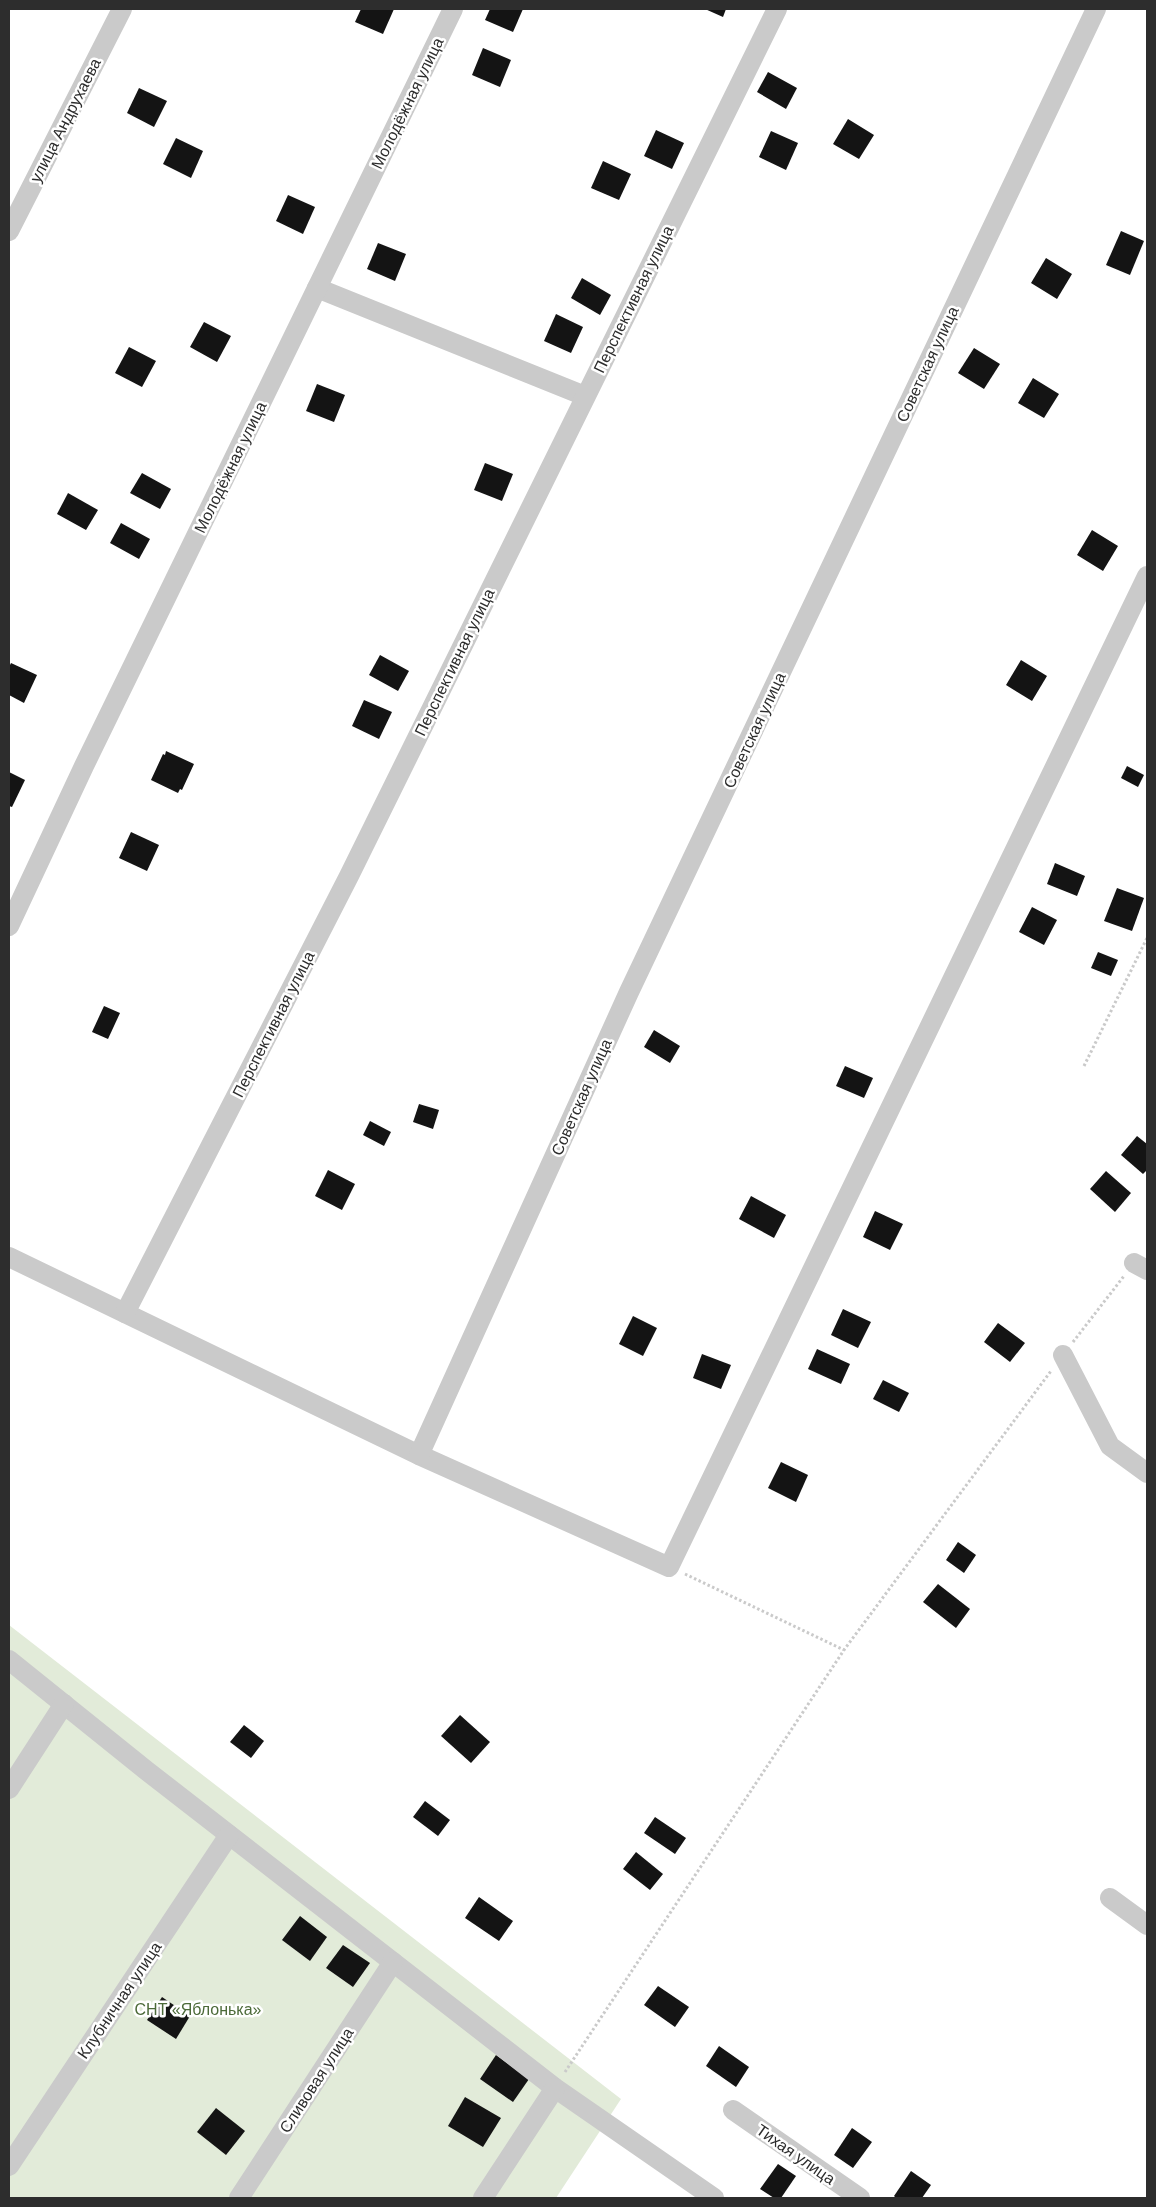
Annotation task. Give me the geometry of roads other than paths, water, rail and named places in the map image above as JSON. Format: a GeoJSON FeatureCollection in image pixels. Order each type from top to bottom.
{"type":"FeatureCollection","features":[{"type":"Feature","properties":{"kind":"street","name":"улица Андрухаева"},"geometry":{"type":"LineString","coordinates":[[9,231],[122,9]]}},
{"type":"Feature","properties":{"kind":"street","name":"Молодёжная улица"},"geometry":{"type":"LineString","coordinates":[[9,926],[84,766],[453,9]]}},
{"type":"Feature","properties":{"kind":"street","name":"Перспективная улица"},"geometry":{"type":"LineString","coordinates":[[125,1313],[349,876],[777,9]]}},
{"type":"Feature","properties":{"kind":"street","name":"Советская улица"},"geometry":{"type":"LineString","coordinates":[[419,1455],[629,992],[1096,9]]}},
{"type":"Feature","properties":{"kind":"street"},"geometry":{"type":"LineString","coordinates":[[317,288],[585,396]]}},
{"type":"Feature","properties":{"kind":"street"},"geometry":{"type":"LineString","coordinates":[[9,1256],[419,1455],[669,1567],[1147,576]]}},
{"type":"Feature","properties":{"kind":"street"},"geometry":{"type":"LineString","coordinates":[[1063,1355],[1110,1446],[1147,1473]]}},
{"type":"Feature","properties":{"kind":"street"},"geometry":{"type":"LineString","coordinates":[[9,1660],[229,1835],[555,2088],[714,2198]]}},
{"type":"Feature","properties":{"kind":"street"},"geometry":{"type":"LineString","coordinates":[[9,1789],[64,1704]]}},
{"type":"Feature","properties":{"kind":"street","name":"Клубничная улица"},"geometry":{"type":"LineString","coordinates":[[9,2166],[229,1835]]}},
{"type":"Feature","properties":{"kind":"street"},"geometry":{"type":"LineString","coordinates":[[1110,1898],[1147,1926]]}},
{"type":"Feature","properties":{"kind":"street","name":"Сливовая улица"},"geometry":{"type":"LineString","coordinates":[[239,2198],[394,1962]]}},
{"type":"Feature","properties":{"kind":"street"},"geometry":{"type":"LineString","coordinates":[[483,2198],[555,2088]]}},
{"type":"Feature","properties":{"kind":"street","name":"Тихая улица"},"geometry":{"type":"LineString","coordinates":[[733,2110],[860,2198]]}},
{"type":"Feature","properties":{"kind":"park label","name":"СНТ «Яблонька»"},"geometry":{"type":"Point","coordinates":[198,2009]}}]}
